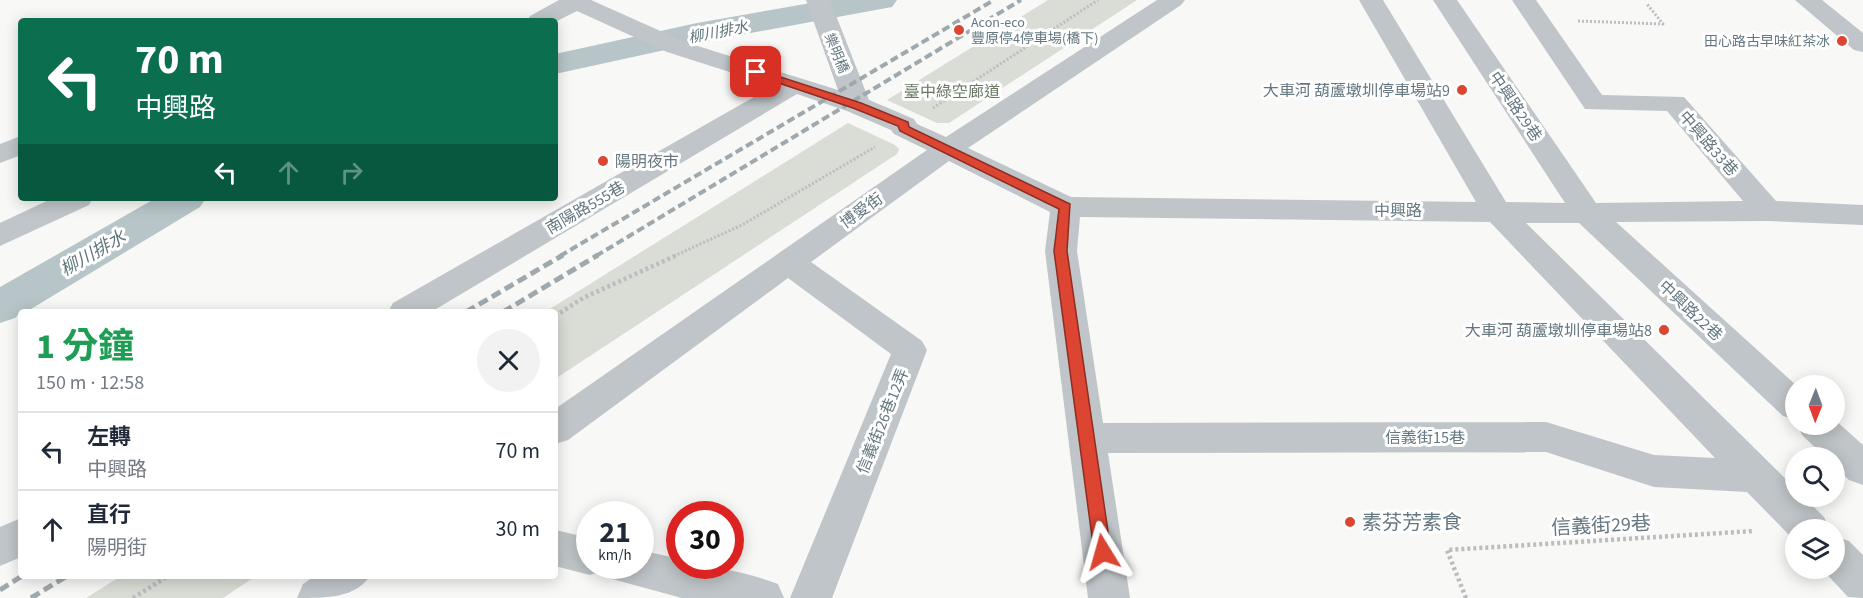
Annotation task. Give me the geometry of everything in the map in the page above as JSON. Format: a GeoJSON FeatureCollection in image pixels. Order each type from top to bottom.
{"type":"FeatureCollection","features":[{"type":"Feature","properties":{"kind":"street","name":"博愛街"},"geometry":{"type":"LineString","coordinates":[[558,427],[947,149],[1173,0]]}},
{"type":"Feature","properties":{"kind":"street"},"geometry":{"type":"LineString","coordinates":[[1371,0],[1496,210],[1800,519]]}},
{"type":"Feature","properties":{"kind":"street","name":"中興路29巷"},"geometry":{"type":"LineString","coordinates":[[1445,0],[1587,213]]}},
{"type":"Feature","properties":{"kind":"street"},"geometry":{"type":"LineString","coordinates":[[1807,0],[1863,45]]}},
{"type":"Feature","properties":{"kind":"street","name":"中興路"},"geometry":{"type":"LineString","coordinates":[[574,1],[637,32],[676,47],[796,84],[904,124],[904,128],[1066,207],[1496,210],[1587,213],[1768,211],[1863,215]]}},
{"type":"Feature","properties":{"kind":"street"},"geometry":{"type":"LineString","coordinates":[[544,18],[574,1]]}},
{"type":"Feature","properties":{"kind":"street","name":"中興路33巷"},"geometry":{"type":"LineString","coordinates":[[1531,10],[1594,103],[1675,103],[1768,211]]}},
{"type":"Feature","properties":{"kind":"street","name":"樂明橋"},"geometry":{"type":"LineString","coordinates":[[821,11],[857,105]]}},
{"type":"Feature","properties":{"kind":"street","name":"南陽路555巷"},"geometry":{"type":"LineString","coordinates":[[410,309],[796,84]]}},
{"type":"Feature","properties":{"kind":"street"},"geometry":{"type":"LineString","coordinates":[[0,154],[18,146]]}},
{"type":"Feature","properties":{"kind":"street"},"geometry":{"type":"LineString","coordinates":[[0,236],[72,201]]}},
{"type":"Feature","properties":{"kind":"street"},"geometry":{"type":"LineString","coordinates":[[1066,207],[1060,251],[1109,598]]}},
{"type":"Feature","properties":{"kind":"street","name":"中興路22巷"},"geometry":{"type":"LineString","coordinates":[[1587,213],[1785,396]]}},
{"type":"Feature","properties":{"kind":"street","name":"信義街26巷12弄"},"geometry":{"type":"LineString","coordinates":[[788,262],[910,350],[812,598]]}},
{"type":"Feature","properties":{"kind":"street"},"geometry":{"type":"LineString","coordinates":[[1827,435],[1863,469]]}},
{"type":"Feature","properties":{"kind":"street","name":"信義街15巷"},"geometry":{"type":"LineString","coordinates":[[1087,438],[1546,436],[1654,471],[1757,476]]}},
{"type":"Feature","properties":{"kind":"street"},"geometry":{"type":"LineString","coordinates":[[0,548],[18,538]]}},
{"type":"Feature","properties":{"kind":"street"},"geometry":{"type":"LineString","coordinates":[[558,549],[576,553]]}},
{"type":"Feature","properties":{"kind":"street"},"geometry":{"type":"LineString","coordinates":[[1845,565],[1863,583]]}},
{"type":"Feature","properties":{"kind":"street"},"geometry":{"type":"LineString","coordinates":[[654,572],[763,598]]}},
{"type":"Feature","properties":{"kind":"street"},"geometry":{"type":"LineString","coordinates":[[318,598],[345,579]]}},
{"type":"Feature","properties":{"kind":"path"},"geometry":{"type":"LineString","coordinates":[[558,314],[584,298],[742,225],[861,157],[975,78],[1098,0]]}},
{"type":"Feature","properties":{"kind":"path"},"geometry":{"type":"LineString","coordinates":[[1531,10],[1663,24],[1647,4]]}},
{"type":"Feature","properties":{"kind":"path","name":"信義街29巷"},"geometry":{"type":"LineString","coordinates":[[1467,598],[1447,550],[1785,538]]}},
{"type":"Feature","properties":{"kind":"path"},"geometry":{"type":"LineString","coordinates":[[132,598],[163,579]]}},
{"type":"Feature","properties":{"kind":"green space","name":"臺中綠空廊道"},"geometry":{"type":"Polygon","coordinates":[[[1048,0],[1137,0],[949,123],[937,123],[887,100],[1048,0]]]}},
{"type":"Feature","properties":{"kind":"green space","name":"臺中綠空廊道"},"geometry":{"type":"Polygon","coordinates":[[[848,123],[899,149],[897,154],[558,377],[558,309],[550,309],[848,123]]]}},
{"type":"Feature","properties":{"kind":"green space"},"geometry":{"type":"Polygon","coordinates":[[[116,579],[252,579],[223,598],[86,598],[116,579]]]}},
{"type":"Feature","properties":{"kind":"waterway","name":"柳川排水"},"geometry":{"type":"LineString","coordinates":[[558,63],[697,33],[881,0]]}},
{"type":"Feature","properties":{"kind":"waterway","name":"柳川排水"},"geometry":{"type":"LineString","coordinates":[[0,307],[181,201]]}},
{"type":"Feature","properties":{"kind":"railway"},"geometry":{"type":"LineString","coordinates":[[560,256],[994,0]]}},
{"type":"Feature","properties":{"kind":"railway"},"geometry":{"type":"LineString","coordinates":[[596,256],[1021,0]]}},
{"type":"Feature","properties":{"kind":"railway"},"geometry":{"type":"LineString","coordinates":[[471,309],[563,255]]}},
{"type":"Feature","properties":{"kind":"railway"},"geometry":{"type":"LineString","coordinates":[[508,309],[598,255]]}},
{"type":"Feature","properties":{"kind":"railway"},"geometry":{"type":"LineString","coordinates":[[0,590],[18,579]]}},
{"type":"Feature","properties":{"kind":"railway"},"geometry":{"type":"LineString","coordinates":[[31,598],[62,579]]}},
{"type":"Feature","properties":{"kind":"place","name":"Acon-eco 豐原停4停車場(橋下)"},"geometry":{"type":"Point","coordinates":[959,30]}},
{"type":"Feature","properties":{"kind":"place","name":"田心路古早味紅茶冰"},"geometry":{"type":"Point","coordinates":[1842,41]}},
{"type":"Feature","properties":{"kind":"place","name":"大車河 葫蘆墩圳停車場站9"},"geometry":{"type":"Point","coordinates":[1462,90]}},
{"type":"Feature","properties":{"kind":"place","name":"陽明夜市"},"geometry":{"type":"Point","coordinates":[603,161]}},
{"type":"Feature","properties":{"kind":"place","name":"大車河 葫蘆墩圳停車場站8"},"geometry":{"type":"Point","coordinates":[1664,330]}},
{"type":"Feature","properties":{"kind":"place","name":"素芬芳素食"},"geometry":{"type":"Point","coordinates":[1350,522]}},
{"type":"Feature","properties":{"kind":"route"},"geometry":{"type":"LineString","coordinates":[[756,72],[857,105],[904,124],[904,128],[1066,207],[1060,251],[1103,552]]}}]}
